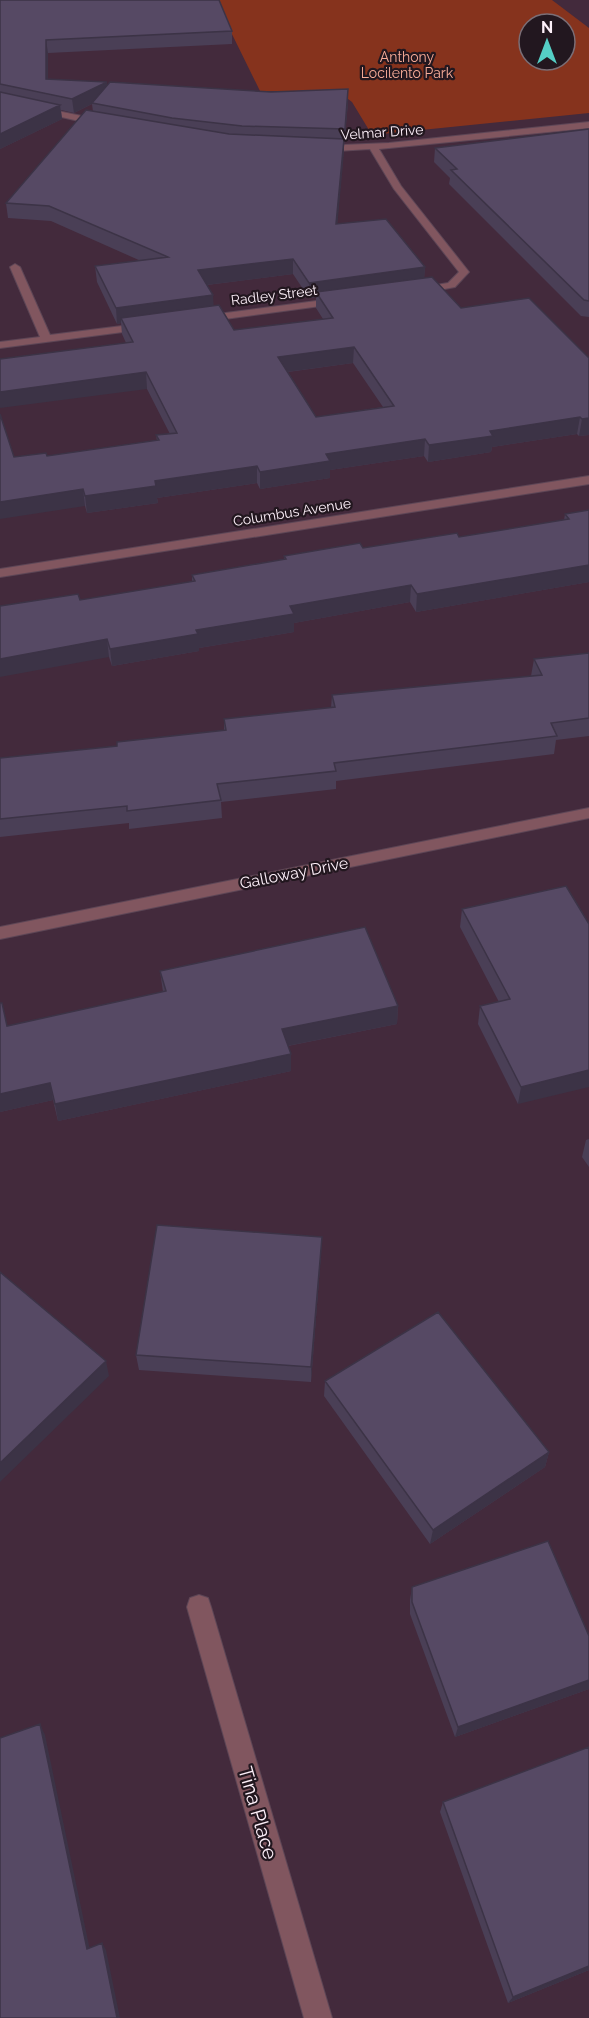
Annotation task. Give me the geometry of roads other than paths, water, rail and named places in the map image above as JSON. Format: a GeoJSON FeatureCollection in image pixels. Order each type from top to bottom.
{"type":"FeatureCollection","features":[{"type":"Feature","properties":{"kind":"street"},"geometry":{"type":"LineString","coordinates":[[0,101],[108,124]]}},
{"type":"Feature","properties":{"kind":"street","name":"Velmar Drive"},"geometry":{"type":"LineString","coordinates":[[310,149],[373,147],[589,125]]}},
{"type":"Feature","properties":{"kind":"street"},"geometry":{"type":"LineString","coordinates":[[373,147],[397,187],[464,272],[451,285],[407,293]]}},
{"type":"Feature","properties":{"kind":"street"},"geometry":{"type":"LineString","coordinates":[[15,267],[46,339]]}},
{"type":"Feature","properties":{"kind":"street","name":"Radley Street"},"geometry":{"type":"LineString","coordinates":[[194,320],[348,300]]}},
{"type":"Feature","properties":{"kind":"street"},"geometry":{"type":"LineString","coordinates":[[0,345],[159,325]]}},
{"type":"Feature","properties":{"kind":"street","name":"Columbus Avenue"},"geometry":{"type":"LineString","coordinates":[[0,573],[589,480]]}},
{"type":"Feature","properties":{"kind":"street","name":"Galloway Drive"},"geometry":{"type":"LineString","coordinates":[[0,933],[589,813]]}},
{"type":"Feature","properties":{"kind":"street","name":"Tina Place"},"geometry":{"type":"LineString","coordinates":[[199,1607],[318,2018]]}},
{"type":"Feature","properties":{"kind":"park label","name":"Anthony Locilento Park"},"geometry":{"type":"Point","coordinates":[407,66]}}]}
